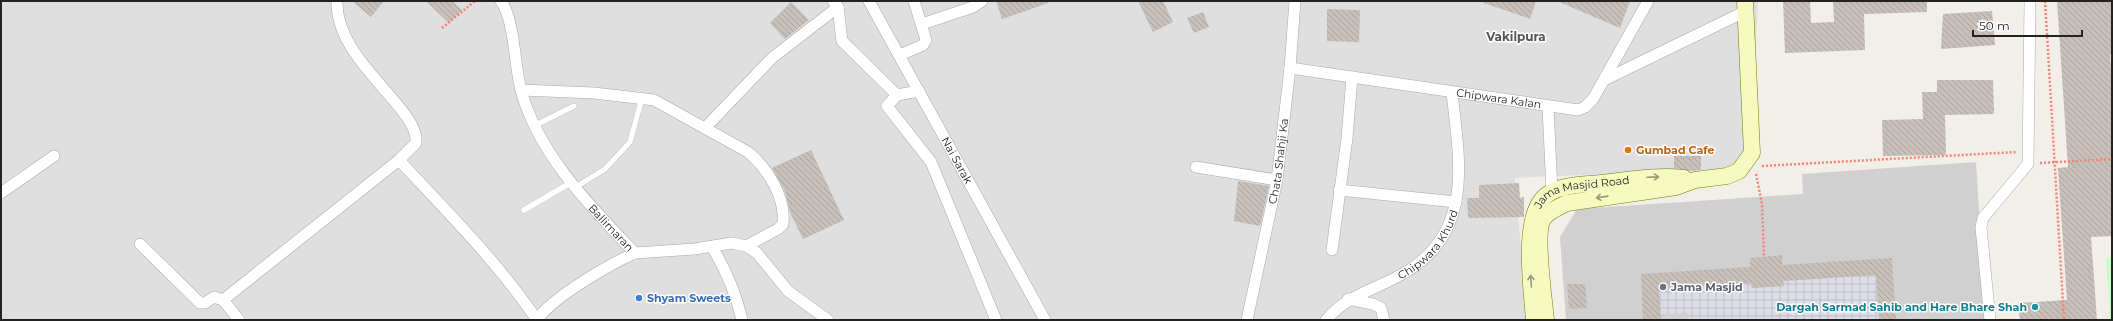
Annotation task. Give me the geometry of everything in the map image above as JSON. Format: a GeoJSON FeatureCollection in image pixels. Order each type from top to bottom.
{"type":"FeatureCollection","features":[{"type":"Feature","properties":{"kind":"street"},"geometry":{"type":"LineString","coordinates":[[223,300],[233,290],[399,160],[416,143],[415,130],[403,112],[362,64],[349,46],[336,10],[337,1]]}},
{"type":"Feature","properties":{"kind":"street","name":"Nai Sarak"},"geometry":{"type":"LineString","coordinates":[[869,1],[1045,320]]}},
{"type":"Feature","properties":{"kind":"street"},"geometry":{"type":"LineString","coordinates":[[900,55],[924,43],[926,36],[914,1]]}},
{"type":"Feature","properties":{"kind":"street"},"geometry":{"type":"LineString","coordinates":[[922,24],[974,7],[982,1]]}},
{"type":"Feature","properties":{"kind":"street","name":"Chata Shahji Ka"},"geometry":{"type":"LineString","coordinates":[[1247,320],[1277,180],[1290,68],[1295,1]]}},
{"type":"Feature","properties":{"kind":"street"},"geometry":{"type":"LineString","coordinates":[[1990,320],[1981,222],[2028,164],[2030,1]]}},
{"type":"Feature","properties":{"kind":"street","name":"Ballimaran"},"geometry":{"type":"LineString","coordinates":[[504,2],[521,90],[534,126],[574,185],[589,204],[635,253],[712,247],[732,243],[746,246]]}},
{"type":"Feature","properties":{"kind":"street","name":"Chipwara Kalan"},"geometry":{"type":"LineString","coordinates":[[1290,68],[1452,93],[1578,110],[1593,99],[1644,2]]}},
{"type":"Feature","properties":{"kind":"street"},"geometry":{"type":"LineString","coordinates":[[705,128],[772,58],[835,4],[842,41],[897,95]]}},
{"type":"Feature","properties":{"kind":"street"},"geometry":{"type":"LineString","coordinates":[[1604,80],[1745,6]]}},
{"type":"Feature","properties":{"kind":"street","name":"Jama Masjid Road"},"geometry":{"type":"LineString","coordinates":[[1546,320],[1539,234],[1543,220],[1554,209],[1567,202],[1676,187],[1695,180],[1727,176],[1739,171],[1752,154],[1745,6]]}},
{"type":"Feature","properties":{"kind":"street"},"geometry":{"type":"LineString","coordinates":[[1332,250],[1347,138],[1352,77]]}},
{"type":"Feature","properties":{"kind":"street"},"geometry":{"type":"LineString","coordinates":[[521,90],[594,93],[654,100],[748,152],[760,163],[782,202],[784,214],[783,224],[778,229],[746,246]]}},
{"type":"Feature","properties":{"kind":"street"},"geometry":{"type":"LineString","coordinates":[[919,91],[897,95],[887,106],[932,162],[996,320]]}},
{"type":"Feature","properties":{"kind":"street","name":"Chipwara Khurd"},"geometry":{"type":"LineString","coordinates":[[1326,320],[1348,299],[1409,270],[1434,249],[1451,221],[1459,189],[1458,155],[1452,93]]}},
{"type":"Feature","properties":{"kind":"street"},"geometry":{"type":"LineString","coordinates":[[1548,107],[1552,192]]}},
{"type":"Feature","properties":{"kind":"street"},"geometry":{"type":"LineString","coordinates":[[1,193],[54,156]]}},
{"type":"Feature","properties":{"kind":"street"},"geometry":{"type":"LineString","coordinates":[[399,160],[494,263],[515,288],[537,320],[552,304],[611,264],[635,253]]}},
{"type":"Feature","properties":{"kind":"street"},"geometry":{"type":"LineString","coordinates":[[1196,167],[1277,180]]}},
{"type":"Feature","properties":{"kind":"street","name":"Jama Masjid Road"},"geometry":{"type":"LineString","coordinates":[[1534,320],[1529,251],[1533,216],[1537,204],[1548,194],[1562,188],[1646,178],[1673,177],[1695,180]]}},
{"type":"Feature","properties":{"kind":"street"},"geometry":{"type":"LineString","coordinates":[[1339,190],[1456,202]]}},
{"type":"Feature","properties":{"kind":"street"},"geometry":{"type":"LineString","coordinates":[[140,244],[200,303],[205,303],[214,297],[223,300],[239,320]]}},
{"type":"Feature","properties":{"kind":"street"},"geometry":{"type":"LineString","coordinates":[[746,246],[758,253],[788,291],[828,320]]}},
{"type":"Feature","properties":{"kind":"street"},"geometry":{"type":"LineString","coordinates":[[712,247],[724,267],[737,300],[742,320]]}},
{"type":"Feature","properties":{"kind":"street"},"geometry":{"type":"LineString","coordinates":[[1348,299],[1373,304],[1381,308],[1384,320]]}},
{"type":"Feature","properties":{"kind":"lane"},"geometry":{"type":"LineString","coordinates":[[524,210],[605,169],[630,142],[642,98]]}},
{"type":"Feature","properties":{"kind":"lane"},"geometry":{"type":"LineString","coordinates":[[534,126],[574,106]]}},
{"type":"Feature","properties":{"kind":"path"},"geometry":{"type":"LineString","coordinates":[[442,28],[475,1]]}},
{"type":"Feature","properties":{"kind":"path"},"geometry":{"type":"LineString","coordinates":[[2045,1],[2064,320]]}},
{"type":"Feature","properties":{"kind":"path"},"geometry":{"type":"LineString","coordinates":[[1764,257],[1762,204],[1754,166],[2029,151]]}},
{"type":"Feature","properties":{"kind":"path"},"geometry":{"type":"LineString","coordinates":[[2028,164],[2112,159]]}},
{"type":"Feature","properties":{"kind":"shaded area"},"geometry":{"type":"Polygon","coordinates":[[[1,1],[1758,1],[1750,168],[1515,178],[1527,320],[1,320],[1,1]]]}},
{"type":"Feature","properties":{"kind":"shaded area","name":"Jama Masjid"},"geometry":{"type":"Polygon","coordinates":[[[1976,162],[1986,320],[1566,320],[1560,237],[1577,209],[1803,194],[1802,174],[1976,162]]]}},
{"type":"Feature","properties":{"kind":"shaded area"},"geometry":{"type":"Polygon","coordinates":[[[1876,275],[1879,320],[1688,320],[1687,313],[1661,314],[1659,289],[1751,283],[1752,288],[1784,286],[1783,281],[1876,275]]]}},
{"type":"Feature","properties":{"kind":"green space"},"geometry":{"type":"Polygon","coordinates":[[[2106,258],[2112,258],[2112,320],[2110,320],[2106,258]]]}},
{"type":"Feature","properties":{"kind":"building"},"geometry":{"type":"Polygon","coordinates":[[[352,1],[384,1],[371,17],[352,1]]]}},
{"type":"Feature","properties":{"kind":"building"},"geometry":{"type":"Polygon","coordinates":[[[426,1],[452,1],[462,10],[449,23],[426,1]]]}},
{"type":"Feature","properties":{"kind":"building"},"geometry":{"type":"Polygon","coordinates":[[[996,1],[1047,1],[1048,3],[1002,19],[996,1]]]}},
{"type":"Feature","properties":{"kind":"building"},"geometry":{"type":"Polygon","coordinates":[[[1138,1],[1163,1],[1173,22],[1153,32],[1138,1]]]}},
{"type":"Feature","properties":{"kind":"building"},"geometry":{"type":"Polygon","coordinates":[[[1484,1],[1536,1],[1530,19],[1484,3],[1484,1]]]}},
{"type":"Feature","properties":{"kind":"building"},"geometry":{"type":"Polygon","coordinates":[[[1557,1],[1630,1],[1620,28],[1557,1]]]}},
{"type":"Feature","properties":{"kind":"building"},"geometry":{"type":"Polygon","coordinates":[[[1783,1],[1810,1],[1811,23],[1834,22],[1833,1],[1927,1],[1927,12],[1864,14],[1865,50],[1785,53],[1783,1]]]}},
{"type":"Feature","properties":{"kind":"building"},"geometry":{"type":"Polygon","coordinates":[[[2057,1],[2112,1],[2112,54],[2110,54],[2112,84],[2112,236],[2091,237],[2097,320],[2020,320],[2018,303],[2067,300],[2058,168],[2068,167],[2057,1]]]}},
{"type":"Feature","properties":{"kind":"building"},"geometry":{"type":"Polygon","coordinates":[[[791,2],[809,20],[785,39],[770,23],[791,2]]]}},
{"type":"Feature","properties":{"kind":"building"},"geometry":{"type":"Polygon","coordinates":[[[1327,9],[1360,10],[1359,42],[1327,41],[1327,9]]]}},
{"type":"Feature","properties":{"kind":"building"},"geometry":{"type":"Polygon","coordinates":[[[1992,11],[1995,45],[1941,49],[1943,14],[1992,11]]]}},
{"type":"Feature","properties":{"kind":"building"},"geometry":{"type":"Polygon","coordinates":[[[1203,12],[1209,27],[1194,33],[1187,18],[1203,12]]]}},
{"type":"Feature","properties":{"kind":"building"},"geometry":{"type":"Polygon","coordinates":[[[1937,80],[1993,80],[1994,114],[1945,115],[1946,155],[1883,156],[1882,120],[1923,119],[1922,92],[1937,92],[1937,80]]]}},
{"type":"Feature","properties":{"kind":"building"},"geometry":{"type":"Polygon","coordinates":[[[811,150],[844,220],[803,239],[790,212],[785,191],[772,168],[811,150]]]}},
{"type":"Feature","properties":{"kind":"building"},"geometry":{"type":"Polygon","coordinates":[[[1674,156],[1701,156],[1701,170],[1690,171],[1674,168],[1674,156]]]}},
{"type":"Feature","properties":{"kind":"building"},"geometry":{"type":"Polygon","coordinates":[[[1238,181],[1269,186],[1260,226],[1234,221],[1238,181]]]}},
{"type":"Feature","properties":{"kind":"building"},"geometry":{"type":"Polygon","coordinates":[[[1519,183],[1520,198],[1524,197],[1524,217],[1468,218],[1467,198],[1479,198],[1479,185],[1519,183]]]}},
{"type":"Feature","properties":{"kind":"building","name":"Jama Masjid"},"geometry":{"type":"Polygon","coordinates":[[[1782,255],[1782,265],[1892,258],[1896,320],[1879,320],[1876,275],[1783,281],[1784,286],[1752,288],[1751,283],[1659,289],[1661,320],[1643,320],[1641,274],[1750,267],[1750,258],[1782,255]]]}},
{"type":"Feature","properties":{"kind":"building"},"geometry":{"type":"Polygon","coordinates":[[[1567,284],[1585,284],[1587,308],[1569,309],[1567,284]]]}},
{"type":"Feature","properties":{"kind":"place","name":"Gumbad Cafe"},"geometry":{"type":"Point","coordinates":[1628,150]}},
{"type":"Feature","properties":{"kind":"place","name":"Jama Masjid"},"geometry":{"type":"Point","coordinates":[1663,287]}},
{"type":"Feature","properties":{"kind":"place","name":"Shyam Sweets"},"geometry":{"type":"Point","coordinates":[639,298]}},
{"type":"Feature","properties":{"kind":"place","name":"Dargah Sarmad Sahib and Hare Bhare Shah"},"geometry":{"type":"Point","coordinates":[2035,307]}},
{"type":"Feature","properties":{"kind":"district","name":"Vakilpura"},"geometry":{"type":"Point","coordinates":[1516,37]}}]}
